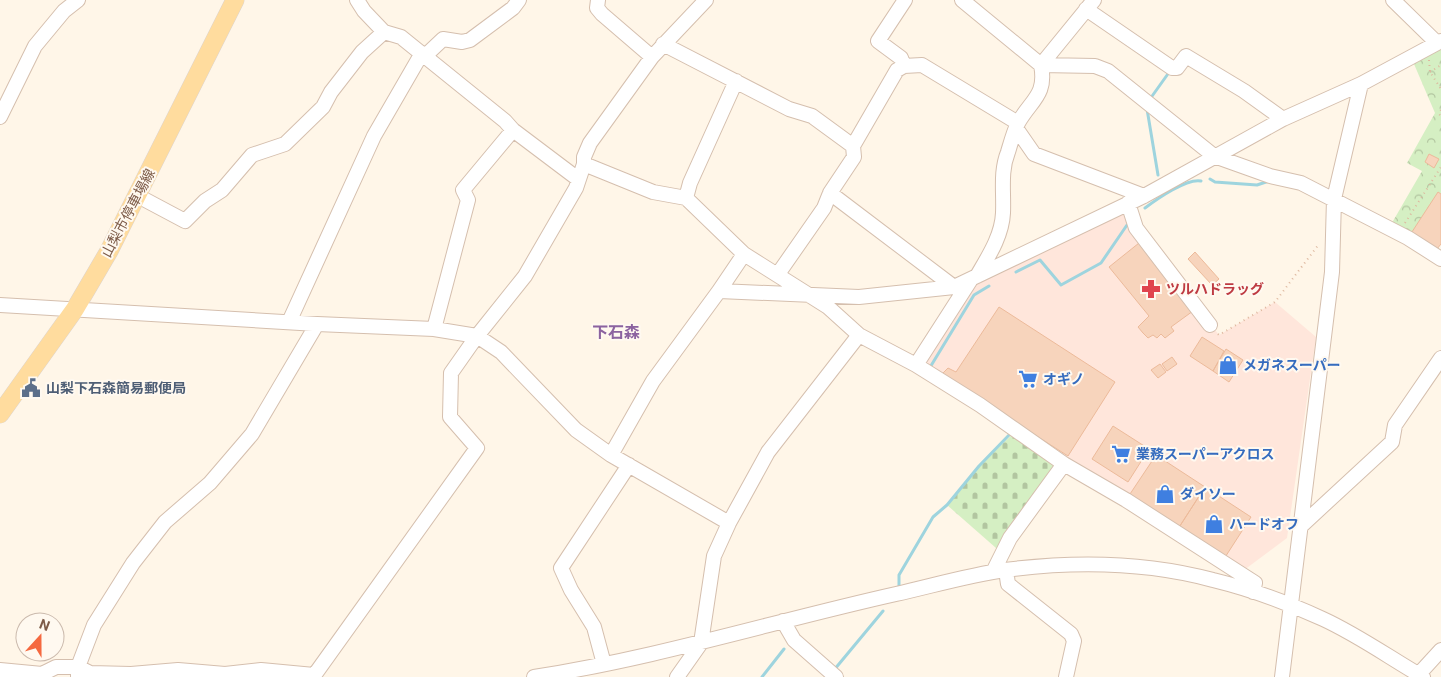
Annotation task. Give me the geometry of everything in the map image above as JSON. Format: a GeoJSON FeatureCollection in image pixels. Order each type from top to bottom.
{"type":"FeatureCollection","features":[{"type":"Feature","properties":{"kind":"main road","name":"山梨市停車場線"},"geometry":{"type":"LineString","coordinates":[[0,414],[75,309],[109,250],[138,196],[235,0]]}},
{"type":"Feature","properties":{"kind":"street"},"geometry":{"type":"LineString","coordinates":[[0,117],[35,46],[64,12],[78,0]]}},
{"type":"Feature","properties":{"kind":"street"},"geometry":{"type":"LineString","coordinates":[[357,0],[364,11],[384,32],[401,37],[505,121],[513,130],[578,178]]}},
{"type":"Feature","properties":{"kind":"street"},"geometry":{"type":"LineString","coordinates":[[289,322],[374,136],[423,54],[443,39],[462,42],[470,40],[513,8],[520,0]]}},
{"type":"Feature","properties":{"kind":"street"},"geometry":{"type":"LineString","coordinates":[[598,0],[597,8],[602,14],[652,57]]}},
{"type":"Feature","properties":{"kind":"street"},"geometry":{"type":"LineString","coordinates":[[0,670],[42,674],[56,667],[90,673],[131,674],[202,670],[225,674],[261,670],[314,676],[477,448],[450,417],[452,373],[477,336],[526,276],[576,188],[584,164],[584,157],[590,143],[652,57],[706,0]]}},
{"type":"Feature","properties":{"kind":"street"},"geometry":{"type":"LineString","coordinates":[[904,66],[901,58],[878,42],[905,0]]}},
{"type":"Feature","properties":{"kind":"street"},"geometry":{"type":"LineString","coordinates":[[962,0],[1041,65],[1095,66],[1108,71],[1214,156],[1270,176],[1301,182],[1399,233],[1441,259]]}},
{"type":"Feature","properties":{"kind":"street"},"geometry":{"type":"LineString","coordinates":[[719,291],[859,297],[954,287],[974,279],[1144,196],[1283,119],[1361,84],[1436,44],[1393,0]]}},
{"type":"Feature","properties":{"kind":"street"},"geometry":{"type":"LineString","coordinates":[[1041,65],[1090,4],[1172,68],[1176,68],[1186,56],[1244,91],[1283,119]]}},
{"type":"Feature","properties":{"kind":"street"},"geometry":{"type":"LineString","coordinates":[[138,196],[185,222],[205,201],[222,190],[252,155],[278,147],[292,138],[323,107],[331,92],[362,52],[384,32]]}},
{"type":"Feature","properties":{"kind":"street"},"geometry":{"type":"LineString","coordinates":[[663,44],[789,109],[812,116],[853,146]]}},
{"type":"Feature","properties":{"kind":"street"},"geometry":{"type":"LineString","coordinates":[[778,274],[824,208],[830,193],[854,157],[853,146],[897,70],[904,66],[922,65],[1017,126],[1034,154],[1144,196]]}},
{"type":"Feature","properties":{"kind":"street"},"geometry":{"type":"LineString","coordinates":[[916,364],[974,279],[996,241],[1003,214],[1001,190],[1004,161],[1017,126],[1041,90],[1044,79],[1041,65]]}},
{"type":"Feature","properties":{"kind":"street"},"geometry":{"type":"LineString","coordinates":[[686,198],[690,183],[736,81]]}},
{"type":"Feature","properties":{"kind":"street"},"geometry":{"type":"LineString","coordinates":[[1282,677],[1332,272],[1334,199],[1361,84]]}},
{"type":"Feature","properties":{"kind":"street"},"geometry":{"type":"LineString","coordinates":[[434,329],[468,200],[463,190],[513,130]]}},
{"type":"Feature","properties":{"kind":"street"},"geometry":{"type":"LineString","coordinates":[[584,164],[653,192],[686,198],[744,254],[828,307],[859,335],[916,364],[980,405],[1064,464],[1151,516],[1256,583],[1253,592]]}},
{"type":"Feature","properties":{"kind":"street"},"geometry":{"type":"LineString","coordinates":[[830,193],[954,287]]}},
{"type":"Feature","properties":{"kind":"street"},"geometry":{"type":"LineString","coordinates":[[1128,204],[1136,228],[1210,324]]}},
{"type":"Feature","properties":{"kind":"street"},"geometry":{"type":"LineString","coordinates":[[611,454],[653,381],[744,254]]}},
{"type":"Feature","properties":{"kind":"street"},"geometry":{"type":"LineString","coordinates":[[0,305],[434,329],[477,336],[501,352],[576,430],[629,465],[729,523]]}},
{"type":"Feature","properties":{"kind":"street"},"geometry":{"type":"LineString","coordinates":[[78,672],[94,625],[133,563],[165,522],[210,483],[252,434],[317,324]]}},
{"type":"Feature","properties":{"kind":"street"},"geometry":{"type":"LineString","coordinates":[[677,677],[701,643],[714,556],[729,523],[768,452],[859,335]]}},
{"type":"Feature","properties":{"kind":"street"},"geometry":{"type":"LineString","coordinates":[[1301,526],[1392,442],[1395,425],[1441,358]]}},
{"type":"Feature","properties":{"kind":"street"},"geometry":{"type":"LineString","coordinates":[[1064,464],[1010,538],[1000,571],[1008,584],[1071,634],[1074,641],[1066,677]]}},
{"type":"Feature","properties":{"kind":"street"},"geometry":{"type":"LineString","coordinates":[[598,669],[594,627],[560,568],[629,465]]}},
{"type":"Feature","properties":{"kind":"street"},"geometry":{"type":"LineString","coordinates":[[534,677],[598,669],[783,622],[1000,571],[1106,565],[1138,566],[1213,580],[1253,592],[1323,619],[1421,676],[1441,650]]}},
{"type":"Feature","properties":{"kind":"street"},"geometry":{"type":"LineString","coordinates":[[783,622],[794,640],[836,677]]}},
{"type":"Feature","properties":{"kind":"path"},"geometry":{"type":"LineString","coordinates":[[1436,44],[1430,72],[1441,88]]}},
{"type":"Feature","properties":{"kind":"path"},"geometry":{"type":"LineString","coordinates":[[1430,72],[1441,65]]}},
{"type":"Feature","properties":{"kind":"path"},"geometry":{"type":"LineString","coordinates":[[1441,110],[1439,114],[1441,116]]}},
{"type":"Feature","properties":{"kind":"path"},"geometry":{"type":"LineString","coordinates":[[1399,233],[1441,167]]}},
{"type":"Feature","properties":{"kind":"path"},"geometry":{"type":"LineString","coordinates":[[1210,324],[1219,335],[1275,302],[1324,237]]}},
{"type":"Feature","properties":{"kind":"shaded area"},"geometry":{"type":"Polygon","coordinates":[[[1128,203],[1136,228],[1219,335],[1275,302],[1316,337],[1287,538],[1240,573],[916,365],[970,281],[1128,203]]]}},
{"type":"Feature","properties":{"kind":"green space"},"geometry":{"type":"Polygon","coordinates":[[[1441,41],[1441,194],[1408,238],[1389,228],[1422,171],[1407,163],[1435,113],[1411,57],[1441,41]]]}},
{"type":"Feature","properties":{"kind":"green space"},"geometry":{"type":"Polygon","coordinates":[[[1017,430],[1064,464],[1004,555],[947,505],[979,466],[1017,430]]]}},
{"type":"Feature","properties":{"kind":"building"},"geometry":{"type":"Polygon","coordinates":[[[1429,154],[1439,159],[1434,168],[1425,162],[1429,154]]]}},
{"type":"Feature","properties":{"kind":"building"},"geometry":{"type":"Polygon","coordinates":[[[1438,192],[1441,194],[1441,244],[1433,254],[1408,238],[1438,192]]]}},
{"type":"Feature","properties":{"kind":"building","name":"ツルハドラッグ"},"geometry":{"type":"Polygon","coordinates":[[[1139,243],[1193,311],[1171,327],[1174,331],[1165,338],[1161,334],[1157,338],[1153,335],[1148,338],[1138,327],[1149,316],[1109,267],[1139,243]]]}},
{"type":"Feature","properties":{"kind":"building"},"geometry":{"type":"Polygon","coordinates":[[[1195,252],[1219,279],[1212,285],[1188,259],[1195,252]]]}},
{"type":"Feature","properties":{"kind":"building","name":"オギノ"},"geometry":{"type":"Polygon","coordinates":[[[999,307],[1115,382],[1068,456],[941,375],[948,368],[956,372],[999,307]]]}},
{"type":"Feature","properties":{"kind":"building"},"geometry":{"type":"Polygon","coordinates":[[[1202,337],[1224,351],[1213,371],[1190,356],[1202,337]]]}},
{"type":"Feature","properties":{"kind":"building","name":"メガネスーパー"},"geometry":{"type":"Polygon","coordinates":[[[1226,349],[1243,360],[1229,382],[1213,371],[1226,349]]]}},
{"type":"Feature","properties":{"kind":"building"},"geometry":{"type":"Polygon","coordinates":[[[1172,357],[1177,364],[1167,371],[1162,364],[1172,357]]]}},
{"type":"Feature","properties":{"kind":"building"},"geometry":{"type":"Polygon","coordinates":[[[1160,364],[1166,372],[1158,378],[1151,370],[1160,364]]]}},
{"type":"Feature","properties":{"kind":"building","name":"業務スーパーアクロス"},"geometry":{"type":"Polygon","coordinates":[[[1113,426],[1149,449],[1128,482],[1092,459],[1113,426]]]}},
{"type":"Feature","properties":{"kind":"building","name":"ダイソー"},"geometry":{"type":"Polygon","coordinates":[[[1156,455],[1205,487],[1176,532],[1126,500],[1156,455]]]}},
{"type":"Feature","properties":{"kind":"building","name":"ハードオフ"},"geometry":{"type":"Polygon","coordinates":[[[1205,487],[1251,517],[1222,562],[1176,532],[1205,487]]]}},
{"type":"Feature","properties":{"kind":"waterway"},"geometry":{"type":"LineString","coordinates":[[1150,99],[1170,71]]}},
{"type":"Feature","properties":{"kind":"waterway"},"geometry":{"type":"LineString","coordinates":[[1147,109],[1158,175]]}},
{"type":"Feature","properties":{"kind":"waterway"},"geometry":{"type":"LineString","coordinates":[[1210,179],[1215,182],[1257,185],[1269,181]]}},
{"type":"Feature","properties":{"kind":"waterway"},"geometry":{"type":"LineString","coordinates":[[1145,208],[1180,186],[1201,181]]}},
{"type":"Feature","properties":{"kind":"waterway"},"geometry":{"type":"LineString","coordinates":[[1016,272],[1040,260],[1061,285],[1101,263],[1127,225]]}},
{"type":"Feature","properties":{"kind":"waterway"},"geometry":{"type":"LineString","coordinates":[[929,369],[974,295],[989,286]]}},
{"type":"Feature","properties":{"kind":"waterway"},"geometry":{"type":"LineString","coordinates":[[899,587],[899,575],[933,517],[947,505],[979,466],[1011,433]]}},
{"type":"Feature","properties":{"kind":"waterway"},"geometry":{"type":"LineString","coordinates":[[834,670],[883,611]]}},
{"type":"Feature","properties":{"kind":"waterway"},"geometry":{"type":"LineString","coordinates":[[762,677],[784,649]]}},
{"type":"Feature","properties":{"kind":"place","name":"ツルハドラッグ"},"geometry":{"type":"Point","coordinates":[1151,289]}},
{"type":"Feature","properties":{"kind":"place","name":"メガネスーパー"},"geometry":{"type":"Point","coordinates":[1228,365]}},
{"type":"Feature","properties":{"kind":"place","name":"オギノ"},"geometry":{"type":"Point","coordinates":[1028,379]}},
{"type":"Feature","properties":{"kind":"place","name":"山梨下石森簡易郵便局"},"geometry":{"type":"Point","coordinates":[31,388]}},
{"type":"Feature","properties":{"kind":"place","name":"業務スーパーアクロス"},"geometry":{"type":"Point","coordinates":[1121,454]}},
{"type":"Feature","properties":{"kind":"place","name":"ダイソー"},"geometry":{"type":"Point","coordinates":[1165,494]}},
{"type":"Feature","properties":{"kind":"place","name":"ハードオフ"},"geometry":{"type":"Point","coordinates":[1214,524]}},
{"type":"Feature","properties":{"kind":"district","name":"下石森"},"geometry":{"type":"Point","coordinates":[616,332]}}]}
